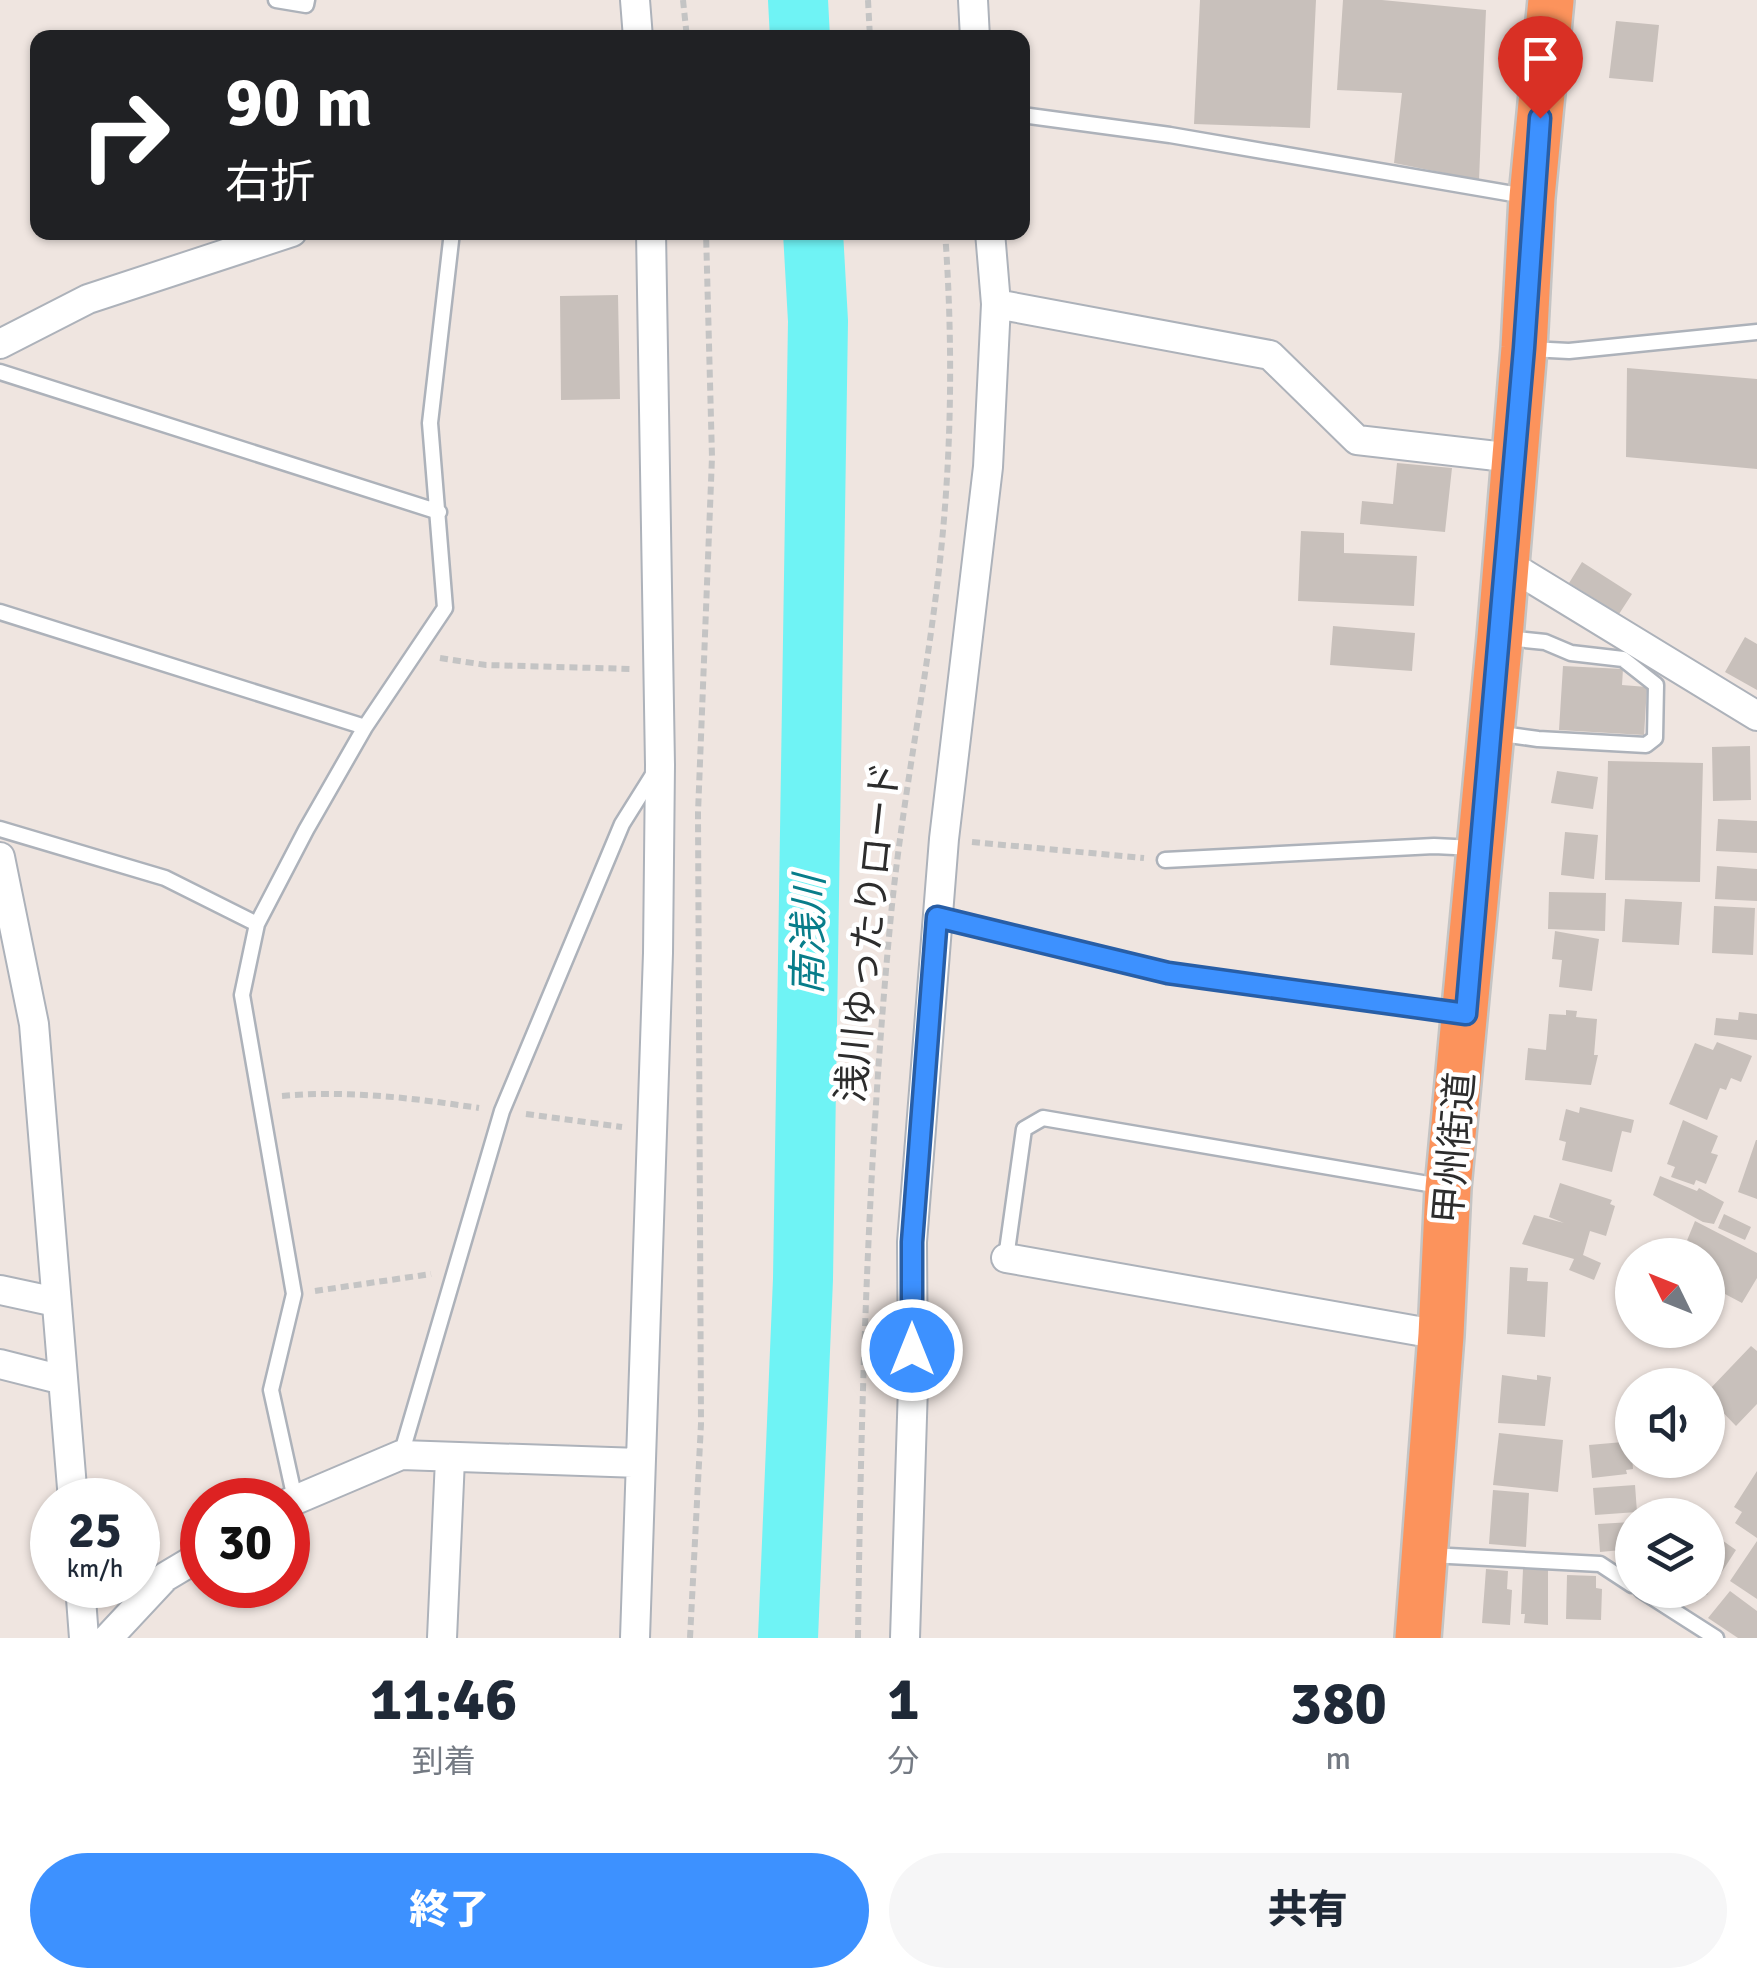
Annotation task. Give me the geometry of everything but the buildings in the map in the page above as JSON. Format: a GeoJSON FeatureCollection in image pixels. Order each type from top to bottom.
{"type":"FeatureCollection","features":[{"type":"Feature","properties":{"kind":"highway","name":"甲州街道"},"geometry":{"type":"LineString","coordinates":[[1418,1638],[1448,1188],[1500,637],[1532,197],[1551,0]]}},
{"type":"Feature","properties":{"kind":"street"},"geometry":{"type":"LineString","coordinates":[[635,0],[637,30]]}},
{"type":"Feature","properties":{"kind":"street"},"geometry":{"type":"LineString","coordinates":[[972,0],[974,30]]}},
{"type":"Feature","properties":{"kind":"street"},"geometry":{"type":"LineString","coordinates":[[0,344],[88,299],[268,240]]}},
{"type":"Feature","properties":{"kind":"street"},"geometry":{"type":"LineString","coordinates":[[635,1638],[654,1131],[660,765],[651,240]]}},
{"type":"Feature","properties":{"kind":"street"},"geometry":{"type":"LineString","coordinates":[[905,1638],[912,1242],[944,839],[980,554],[996,304],[991,240]]}},
{"type":"Feature","properties":{"kind":"street"},"geometry":{"type":"LineString","coordinates":[[996,304],[1270,355],[1357,440],[1514,458]]}},
{"type":"Feature","properties":{"kind":"street"},"geometry":{"type":"LineString","coordinates":[[1506,562],[1757,716]]}},
{"type":"Feature","properties":{"kind":"street"},"geometry":{"type":"LineString","coordinates":[[0,857],[34,1024],[71,1478]]}},
{"type":"Feature","properties":{"kind":"street"},"geometry":{"type":"LineString","coordinates":[[1006,1258],[1441,1335]]}},
{"type":"Feature","properties":{"kind":"street"},"geometry":{"type":"LineString","coordinates":[[0,1290],[56,1302]]}},
{"type":"Feature","properties":{"kind":"street"},"geometry":{"type":"LineString","coordinates":[[0,1364],[63,1380]]}},
{"type":"Feature","properties":{"kind":"street"},"geometry":{"type":"LineString","coordinates":[[310,1493],[401,1455],[640,1464]]}},
{"type":"Feature","properties":{"kind":"street"},"geometry":{"type":"LineString","coordinates":[[442,1638],[450,1459]]}},
{"type":"Feature","properties":{"kind":"street"},"geometry":{"type":"LineString","coordinates":[[108,1638],[165,1577],[180,1568]]}},
{"type":"Feature","properties":{"kind":"street"},"geometry":{"type":"LineString","coordinates":[[82,1608],[84,1638]]}},
{"type":"Feature","properties":{"kind":"lane"},"geometry":{"type":"LineString","coordinates":[[276,0],[306,5],[307,0]]}},
{"type":"Feature","properties":{"kind":"lane"},"geometry":{"type":"LineString","coordinates":[[1030,116],[1532,197]]}},
{"type":"Feature","properties":{"kind":"lane"},"geometry":{"type":"LineString","coordinates":[[287,1478],[272,1390],[294,1294],[242,995],[257,924],[365,727],[445,608],[430,423],[451,240]]}},
{"type":"Feature","properties":{"kind":"lane"},"geometry":{"type":"LineString","coordinates":[[1524,348],[1570,351],[1757,332]]}},
{"type":"Feature","properties":{"kind":"lane"},"geometry":{"type":"LineString","coordinates":[[0,372],[440,512]]}},
{"type":"Feature","properties":{"kind":"lane"},"geometry":{"type":"LineString","coordinates":[[0,612],[365,727]]}},
{"type":"Feature","properties":{"kind":"lane"},"geometry":{"type":"LineString","coordinates":[[1491,732],[1538,739],[1646,745],[1655,738],[1656,685],[1623,660],[1571,653],[1546,642],[1500,637]]}},
{"type":"Feature","properties":{"kind":"lane"},"geometry":{"type":"LineString","coordinates":[[401,1455],[502,1111],[622,824],[660,765]]}},
{"type":"Feature","properties":{"kind":"lane"},"geometry":{"type":"LineString","coordinates":[[0,829],[165,878],[257,924]]}},
{"type":"Feature","properties":{"kind":"lane"},"geometry":{"type":"LineString","coordinates":[[1165,860],[1434,846],[1481,848]]}},
{"type":"Feature","properties":{"kind":"lane"},"geometry":{"type":"LineString","coordinates":[[937,917],[1168,973],[1466,1014]]}},
{"type":"Feature","properties":{"kind":"lane"},"geometry":{"type":"LineString","coordinates":[[1006,1258],[1024,1130],[1043,1118],[1448,1188]]}},
{"type":"Feature","properties":{"kind":"lane"},"geometry":{"type":"LineString","coordinates":[[1424,1554],[1600,1564],[1615,1573]]}},
{"type":"Feature","properties":{"kind":"lane"},"geometry":{"type":"LineString","coordinates":[[1669,1608],[1716,1638]]}},
{"type":"Feature","properties":{"kind":"path"},"geometry":{"type":"LineString","coordinates":[[683,0],[686,30]]}},
{"type":"Feature","properties":{"kind":"path"},"geometry":{"type":"LineString","coordinates":[[868,0],[870,30]]}},
{"type":"Feature","properties":{"kind":"path"},"geometry":{"type":"LineString","coordinates":[[690,1638],[702,1424],[698,813],[712,457],[706,240]]}},
{"type":"Feature","properties":{"kind":"path","name":"浅川ゆったりロード"},"geometry":{"type":"LineString","coordinates":[[858,1638],[871,1217],[886,985],[896,865],[944,520],[951,366],[945,240]]}},
{"type":"Feature","properties":{"kind":"path"},"geometry":{"type":"LineString","coordinates":[[414,654],[486,665],[657,669]]}},
{"type":"Feature","properties":{"kind":"path"},"geometry":{"type":"LineString","coordinates":[[944,839],[1165,860]]}},
{"type":"Feature","properties":{"kind":"path"},"geometry":{"type":"LineString","coordinates":[[261,1098],[316,1092],[406,1098],[654,1131]]}},
{"type":"Feature","properties":{"kind":"path"},"geometry":{"type":"LineString","coordinates":[[294,1294],[454,1271]]}},
{"type":"Feature","properties":{"kind":"waterway","name":"南浅川"},"geometry":{"type":"LineString","coordinates":[[798,0],[800,30]]}},
{"type":"Feature","properties":{"kind":"waterway","name":"南浅川"},"geometry":{"type":"LineString","coordinates":[[788,1638],[803,1279],[818,321],[813,240]]}},
{"type":"Feature","properties":{"kind":"route"},"geometry":{"type":"LineString","coordinates":[[912,1350],[912,1242],[937,917],[1168,973],[1466,1014],[1540,118]]}}]}
